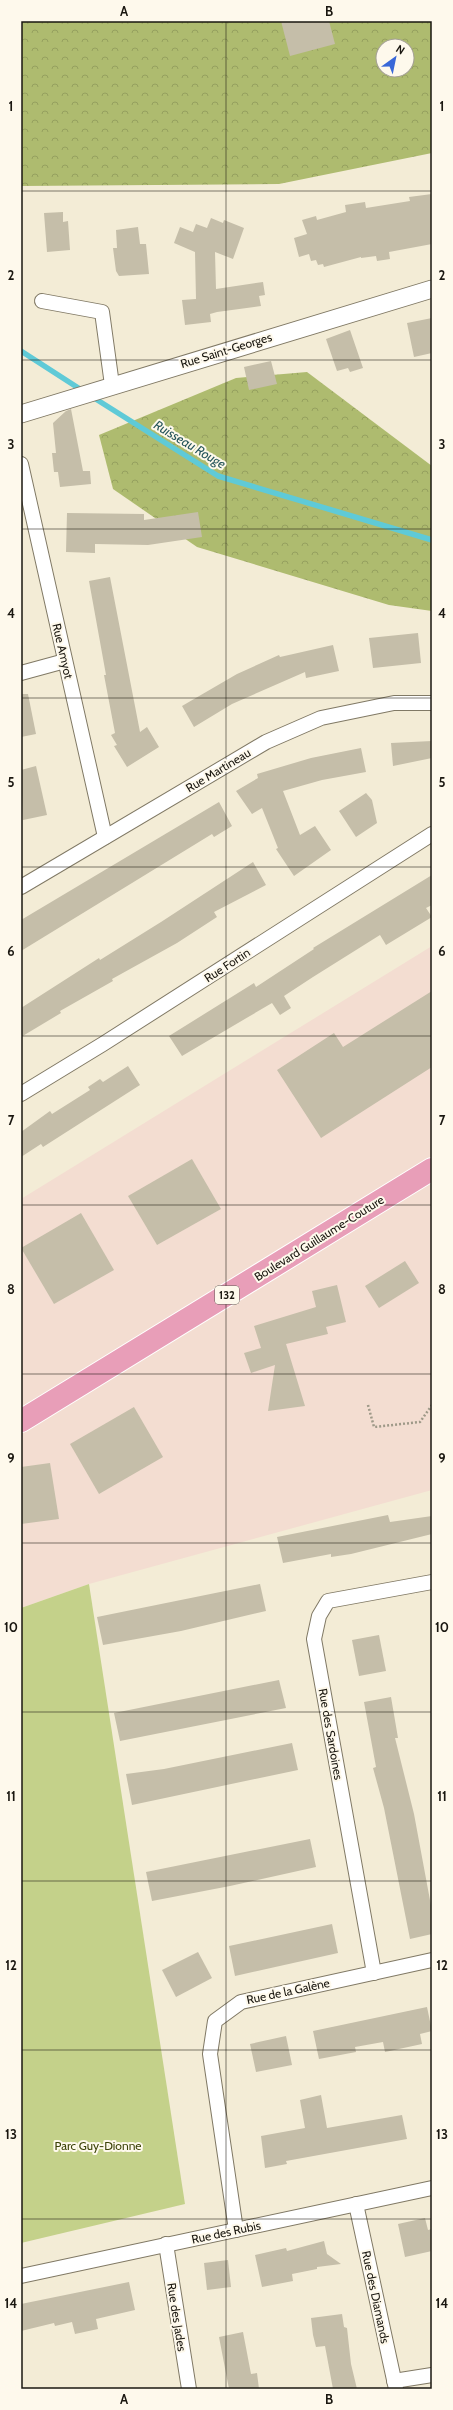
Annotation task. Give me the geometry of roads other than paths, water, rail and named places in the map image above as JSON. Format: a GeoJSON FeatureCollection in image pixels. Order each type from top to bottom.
{"type":"FeatureCollection","features":[{"type":"Feature","properties":{"kind":"main road","name":"Boulevard Guillaume-Couture"},"geometry":{"type":"LineString","coordinates":[[21,1421],[432,1169]]}},
{"type":"Feature","properties":{"kind":"street","name":"Rue Saint-Georges"},"geometry":{"type":"LineString","coordinates":[[21,414],[112,385],[432,289]]}},
{"type":"Feature","properties":{"kind":"street"},"geometry":{"type":"LineString","coordinates":[[42,301],[102,312],[112,385]]}},
{"type":"Feature","properties":{"kind":"street","name":"Rue Amyot"},"geometry":{"type":"LineString","coordinates":[[21,464],[104,837]]}},
{"type":"Feature","properties":{"kind":"street"},"geometry":{"type":"LineString","coordinates":[[21,673],[65,661]]}},
{"type":"Feature","properties":{"kind":"street","name":"Rue Martineau"},"geometry":{"type":"LineString","coordinates":[[21,887],[266,742],[321,718],[394,703],[432,703]]}},
{"type":"Feature","properties":{"kind":"street","name":"Rue Fortin"},"geometry":{"type":"LineString","coordinates":[[21,1094],[432,834]]}},
{"type":"Feature","properties":{"kind":"street","name":"Rue des Sardoines"},"geometry":{"type":"LineString","coordinates":[[374,1973],[314,1638],[319,1616],[328,1601],[432,1582]]}},
{"type":"Feature","properties":{"kind":"street","name":"Rue de la Galène"},"geometry":{"type":"LineString","coordinates":[[236,2230],[210,2054],[215,2021],[241,2002],[432,1960]]}},
{"type":"Feature","properties":{"kind":"street","name":"Rue des Rubis"},"geometry":{"type":"LineString","coordinates":[[21,2276],[432,2188]]}},
{"type":"Feature","properties":{"kind":"street","name":"Rue des Diamands"},"geometry":{"type":"LineString","coordinates":[[356,2204],[395,2385]]}},
{"type":"Feature","properties":{"kind":"street","name":"Rue des Jades"},"geometry":{"type":"LineString","coordinates":[[166,2244],[189,2389]]}},
{"type":"Feature","properties":{"kind":"street"},"geometry":{"type":"LineString","coordinates":[[395,2385],[432,2375]]}},
{"type":"Feature","properties":{"kind":"waterway","name":"Ruisseau Rouge"},"geometry":{"type":"LineString","coordinates":[[21,351],[83,391]]}},
{"type":"Feature","properties":{"kind":"waterway","name":"Ruisseau Rouge"},"geometry":{"type":"LineString","coordinates":[[91,396],[218,476],[432,540]]}},
{"type":"Feature","properties":{"kind":"park label","name":"Parc Guy-Dionne"},"geometry":{"type":"Point","coordinates":[98,2145]}}]}
